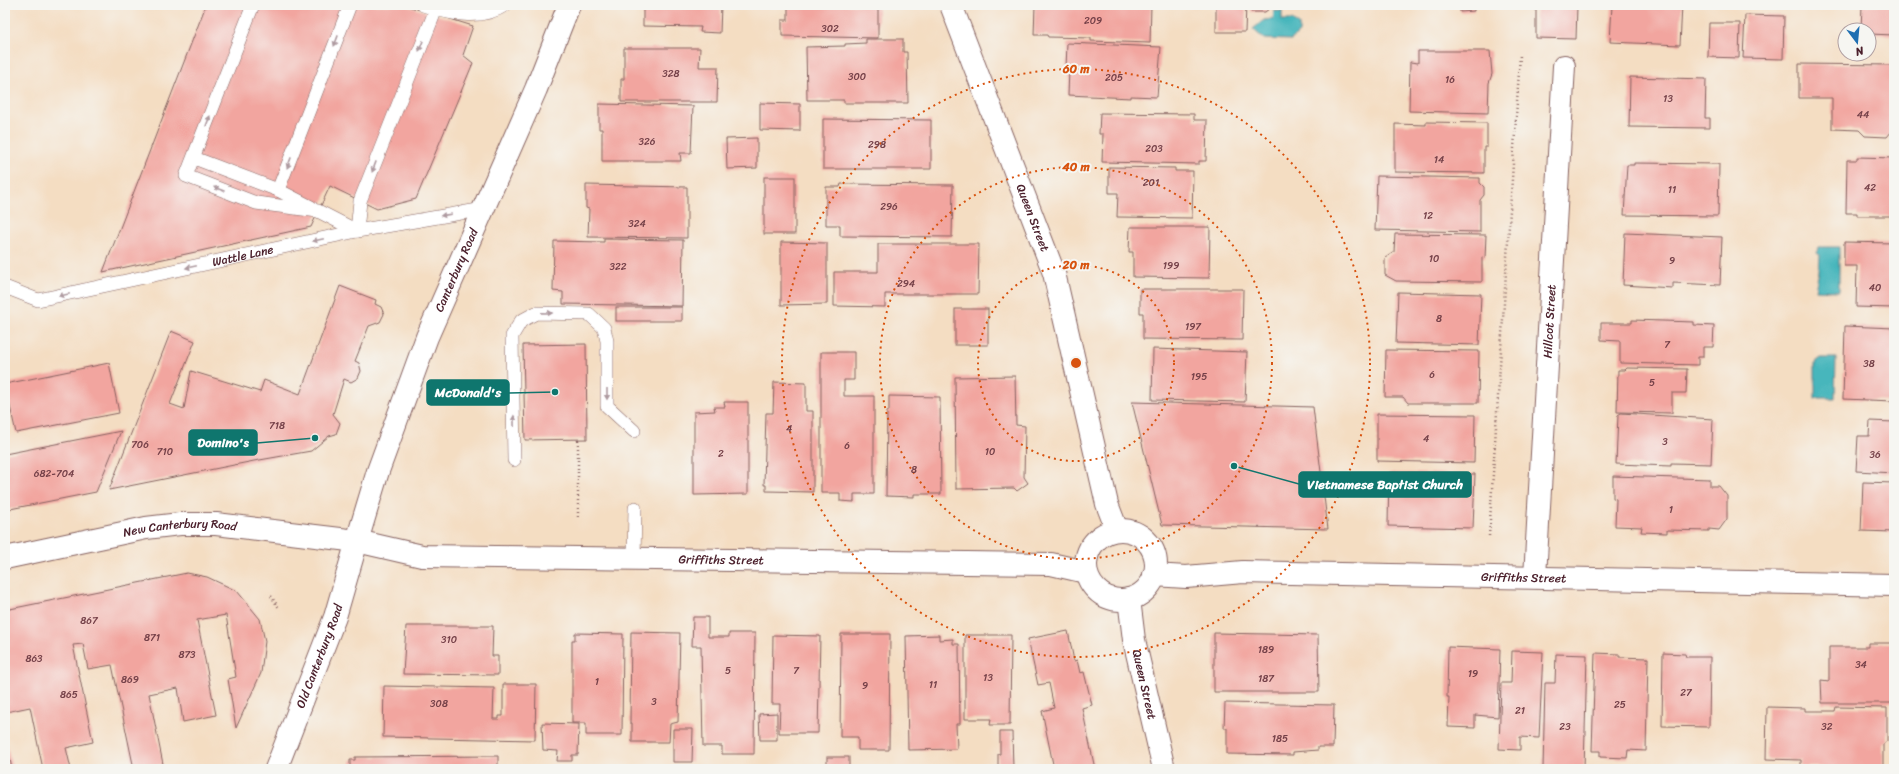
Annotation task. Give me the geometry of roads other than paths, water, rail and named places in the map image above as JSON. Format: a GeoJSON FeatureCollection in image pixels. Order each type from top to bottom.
{"type":"FeatureCollection","features":[{"type":"Feature","properties":{"kind":"main road","name":"Canterbury Road"},"geometry":{"type":"LineString","coordinates":[[357,542],[378,471],[427,337],[536,89],[569,5]]}},
{"type":"Feature","properties":{"kind":"main road","name":"Queen Street"},"geometry":{"type":"LineString","coordinates":[[951,5],[1054,273],[1107,504],[1117,530]]}},
{"type":"Feature","properties":{"kind":"main road","name":"Hillcot Street"},"geometry":{"type":"LineString","coordinates":[[1534,577],[1564,66]]}},
{"type":"Feature","properties":{"kind":"main road","name":"New Canterbury Road"},"geometry":{"type":"LineString","coordinates":[[5,558],[146,528],[180,524],[224,525],[357,542]]}},
{"type":"Feature","properties":{"kind":"main road"},"geometry":{"type":"LineString","coordinates":[[1117,530],[1128,531],[1140,535],[1148,542],[1154,552],[1156,565],[1154,575],[1149,586],[1140,594],[1129,599],[1115,600],[1102,594],[1092,585],[1086,572],[1086,560],[1090,549],[1097,540],[1106,533],[1117,530]]}},
{"type":"Feature","properties":{"kind":"main road","name":"Griffiths Street"},"geometry":{"type":"LineString","coordinates":[[357,542],[422,556],[1051,564],[1086,572]]}},
{"type":"Feature","properties":{"kind":"main road","name":"Old Canterbury Road"},"geometry":{"type":"LineString","coordinates":[[276,769],[335,617],[357,542]]}},
{"type":"Feature","properties":{"kind":"main road","name":"Griffiths Street"},"geometry":{"type":"LineString","coordinates":[[1154,575],[1186,577],[1243,572],[1894,585]]}},
{"type":"Feature","properties":{"kind":"main road","name":"Queen Street"},"geometry":{"type":"LineString","coordinates":[[1129,599],[1134,640],[1164,769]]}},
{"type":"Feature","properties":{"kind":"lane"},"geometry":{"type":"LineString","coordinates":[[253,5],[186,176],[256,203],[318,211]]}},
{"type":"Feature","properties":{"kind":"lane"},"geometry":{"type":"LineString","coordinates":[[278,190],[350,5]]}},
{"type":"Feature","properties":{"kind":"lane"},"geometry":{"type":"LineString","coordinates":[[423,5],[471,16],[489,13],[505,5]]}},
{"type":"Feature","properties":{"kind":"lane"},"geometry":{"type":"LineString","coordinates":[[194,158],[278,190],[357,231],[360,201],[436,9]]}},
{"type":"Feature","properties":{"kind":"lane","name":"Wattle Lane"},"geometry":{"type":"LineString","coordinates":[[5,287],[38,300],[357,231],[484,209]]}},
{"type":"Feature","properties":{"kind":"lane"},"geometry":{"type":"LineString","coordinates":[[514,460],[512,336],[521,321],[536,313],[589,314],[604,328],[607,341],[607,406],[634,431]]}},
{"type":"Feature","properties":{"kind":"lane"},"geometry":{"type":"LineString","coordinates":[[634,559],[635,508]]}},
{"type":"Feature","properties":{"kind":"water"},"geometry":{"type":"Polygon","coordinates":[[[1274,11],[1282,11],[1282,20],[1292,20],[1299,25],[1299,33],[1291,40],[1264,39],[1253,29],[1264,20],[1273,19],[1274,11]]]}},
{"type":"Feature","properties":{"kind":"water"},"geometry":{"type":"Polygon","coordinates":[[[1818,247],[1839,247],[1839,291],[1815,290],[1819,271],[1820,255],[1817,253],[1818,247]]]}},
{"type":"Feature","properties":{"kind":"water"},"geometry":{"type":"Polygon","coordinates":[[[1820,358],[1836,358],[1835,398],[1815,398],[1815,362],[1820,358]]]}},
{"type":"Feature","properties":{"kind":"place","name":"McDonald's"},"geometry":{"type":"Point","coordinates":[555,392]}},
{"type":"Feature","properties":{"kind":"place","name":"Domino's"},"geometry":{"type":"Point","coordinates":[315,438]}},
{"type":"Feature","properties":{"kind":"place","name":"Vietnamese Baptist Church"},"geometry":{"type":"Point","coordinates":[1234,466]}}]}
